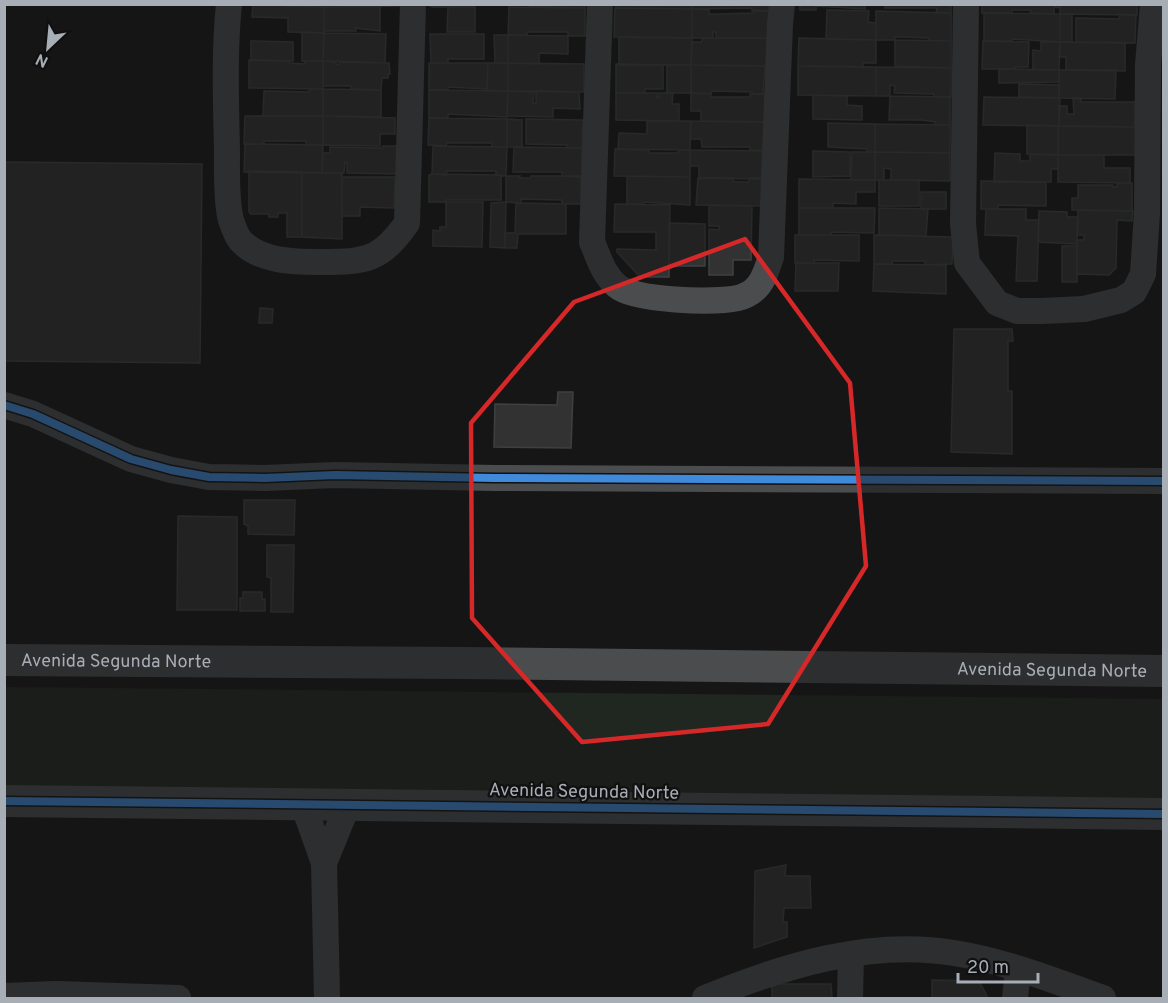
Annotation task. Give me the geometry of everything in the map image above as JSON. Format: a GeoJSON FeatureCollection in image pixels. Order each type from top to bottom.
{"type":"FeatureCollection","features":[{"type":"Feature","properties":{"kind":"street"},"geometry":{"type":"LineString","coordinates":[[229,4],[226,96],[230,218],[239,239],[251,251],[298,262],[334,262],[364,260],[382,253],[407,223],[413,4]]}},
{"type":"Feature","properties":{"kind":"street"},"geometry":{"type":"LineString","coordinates":[[600,4],[592,242],[602,269],[618,287],[636,295],[705,301],[740,298],[755,289],[765,274],[771,257],[782,4]]}},
{"type":"Feature","properties":{"kind":"street"},"geometry":{"type":"LineString","coordinates":[[966,4],[963,224],[967,263],[997,303],[1017,311],[1084,309],[1121,300],[1134,292],[1143,274],[1147,213],[1148,65],[1153,4]]}},
{"type":"Feature","properties":{"kind":"street"},"geometry":{"type":"LineString","coordinates":[[4,405],[33,414],[131,459],[208,477],[265,478],[335,475],[495,478],[1164,481]]}},
{"type":"Feature","properties":{"kind":"street","name":"Avenida Segunda Norte"},"geometry":{"type":"LineString","coordinates":[[4,660],[1164,671]]}},
{"type":"Feature","properties":{"kind":"street","name":"Avenida Segunda Norte"},"geometry":{"type":"LineString","coordinates":[[4,801],[1164,814]]}},
{"type":"Feature","properties":{"kind":"street"},"geometry":{"type":"LineString","coordinates":[[303,804],[324,863],[327,999]]}},
{"type":"Feature","properties":{"kind":"street"},"geometry":{"type":"LineString","coordinates":[[324,863],[348,804]]}},
{"type":"Feature","properties":{"kind":"street"},"geometry":{"type":"LineString","coordinates":[[705,999],[796,965],[851,954],[902,949],[953,953],[987,960],[1103,999]]}},
{"type":"Feature","properties":{"kind":"street"},"geometry":{"type":"LineString","coordinates":[[850,999],[851,954]]}},
{"type":"Feature","properties":{"kind":"street"},"geometry":{"type":"LineString","coordinates":[[1015,999],[1017,969]]}},
{"type":"Feature","properties":{"kind":"street"},"geometry":{"type":"LineString","coordinates":[[4,996],[56,994],[178,999]]}},
{"type":"Feature","properties":{"kind":"highlighted area"},"geometry":{"type":"Polygon","coordinates":[[[745,239],[850,383],[866,566],[768,724],[582,742],[472,618],[471,423],[574,302],[745,239]]]}},
{"type":"Feature","properties":{"kind":"shaded area"},"geometry":{"type":"Polygon","coordinates":[[[5,687],[1163,699],[1163,807],[5,795],[5,687]]]}},
{"type":"Feature","properties":{"kind":"building"},"geometry":{"type":"Polygon","coordinates":[[[253,4],[324,7],[324,33],[288,32],[288,18],[252,17],[253,4]]]}},
{"type":"Feature","properties":{"kind":"building"},"geometry":{"type":"Polygon","coordinates":[[[284,4],[325,4],[324,7],[284,6],[284,4]]]}},
{"type":"Feature","properties":{"kind":"building"},"geometry":{"type":"Polygon","coordinates":[[[325,4],[399,4],[399,6],[324,7],[325,4]]]}},
{"type":"Feature","properties":{"kind":"building"},"geometry":{"type":"Polygon","coordinates":[[[429,4],[473,4],[473,7],[433,7],[429,4]]]}},
{"type":"Feature","properties":{"kind":"building"},"geometry":{"type":"Polygon","coordinates":[[[530,4],[585,4],[585,8],[530,7],[530,4]]]}},
{"type":"Feature","properties":{"kind":"building"},"geometry":{"type":"Polygon","coordinates":[[[616,4],[692,4],[692,9],[616,8],[616,4]]]}},
{"type":"Feature","properties":{"kind":"building"},"geometry":{"type":"Polygon","coordinates":[[[692,4],[771,4],[771,11],[752,11],[752,8],[692,9],[692,4]]]}},
{"type":"Feature","properties":{"kind":"building"},"geometry":{"type":"Polygon","coordinates":[[[800,4],[865,4],[865,9],[816,6],[816,10],[800,10],[800,4]]]}},
{"type":"Feature","properties":{"kind":"building"},"geometry":{"type":"Polygon","coordinates":[[[885,4],[951,4],[951,13],[936,13],[937,8],[885,8],[885,4]]]}},
{"type":"Feature","properties":{"kind":"building"},"geometry":{"type":"Polygon","coordinates":[[[982,4],[1060,4],[1060,8],[1054,7],[1054,14],[1030,13],[1031,10],[1012,10],[1012,13],[982,13],[982,4]]]}},
{"type":"Feature","properties":{"kind":"building"},"geometry":{"type":"Polygon","coordinates":[[[1060,4],[1137,4],[1137,15],[1060,14],[1060,4]]]}},
{"type":"Feature","properties":{"kind":"building"},"geometry":{"type":"Polygon","coordinates":[[[380,6],[380,31],[355,28],[356,31],[324,31],[324,7],[380,6]]]}},
{"type":"Feature","properties":{"kind":"building"},"geometry":{"type":"Polygon","coordinates":[[[448,7],[475,7],[475,32],[447,32],[448,7]]]}},
{"type":"Feature","properties":{"kind":"building"},"geometry":{"type":"Polygon","coordinates":[[[509,7],[585,8],[585,36],[568,36],[568,32],[527,32],[527,35],[508,35],[509,7]]]}},
{"type":"Feature","properties":{"kind":"building"},"geometry":{"type":"Polygon","coordinates":[[[615,8],[692,9],[692,38],[614,37],[615,8]]]}},
{"type":"Feature","properties":{"kind":"building"},"geometry":{"type":"Polygon","coordinates":[[[692,9],[709,10],[709,14],[770,11],[770,38],[716,38],[716,32],[713,32],[713,38],[692,38],[692,9]]]}},
{"type":"Feature","properties":{"kind":"building"},"geometry":{"type":"Polygon","coordinates":[[[827,10],[869,11],[868,22],[876,23],[876,40],[826,39],[827,10]]]}},
{"type":"Feature","properties":{"kind":"building"},"geometry":{"type":"Polygon","coordinates":[[[876,11],[951,13],[951,41],[929,41],[929,38],[903,37],[895,37],[895,40],[876,40],[876,11]]]}},
{"type":"Feature","properties":{"kind":"building"},"geometry":{"type":"Polygon","coordinates":[[[984,13],[1060,14],[1060,42],[1012,39],[1012,41],[984,41],[984,13]]]}},
{"type":"Feature","properties":{"kind":"building"},"geometry":{"type":"Polygon","coordinates":[[[1060,14],[1072,14],[1072,42],[1060,42],[1060,14]]]}},
{"type":"Feature","properties":{"kind":"building"},"geometry":{"type":"Polygon","coordinates":[[[1120,14],[1136,15],[1135,43],[1076,42],[1076,18],[1119,19],[1120,14]]]}},
{"type":"Feature","properties":{"kind":"building"},"geometry":{"type":"Polygon","coordinates":[[[302,32],[324,33],[323,61],[302,61],[302,32]]]}},
{"type":"Feature","properties":{"kind":"building"},"geometry":{"type":"Polygon","coordinates":[[[324,33],[386,34],[385,63],[323,61],[324,33]]]}},
{"type":"Feature","properties":{"kind":"building"},"geometry":{"type":"Polygon","coordinates":[[[430,34],[484,34],[484,59],[448,59],[448,63],[431,63],[430,34]]]}},
{"type":"Feature","properties":{"kind":"building"},"geometry":{"type":"Polygon","coordinates":[[[494,35],[508,35],[508,63],[495,63],[494,35]]]}},
{"type":"Feature","properties":{"kind":"building"},"geometry":{"type":"Polygon","coordinates":[[[508,35],[568,36],[568,54],[539,53],[539,64],[508,63],[508,35]]]}},
{"type":"Feature","properties":{"kind":"building"},"geometry":{"type":"Polygon","coordinates":[[[619,37],[692,38],[691,65],[619,65],[619,37]]]}},
{"type":"Feature","properties":{"kind":"building"},"geometry":{"type":"Polygon","coordinates":[[[702,38],[770,38],[769,66],[691,65],[692,42],[702,42],[702,38]]]}},
{"type":"Feature","properties":{"kind":"building"},"geometry":{"type":"Polygon","coordinates":[[[799,38],[876,40],[876,63],[863,63],[863,67],[798,66],[799,38]]]}},
{"type":"Feature","properties":{"kind":"building"},"geometry":{"type":"Polygon","coordinates":[[[895,40],[951,41],[951,68],[895,66],[895,40]]]}},
{"type":"Feature","properties":{"kind":"building"},"geometry":{"type":"Polygon","coordinates":[[[251,41],[293,42],[293,61],[251,60],[251,41]]]}},
{"type":"Feature","properties":{"kind":"building"},"geometry":{"type":"Polygon","coordinates":[[[983,41],[1029,42],[1028,67],[982,69],[983,41]]]}},
{"type":"Feature","properties":{"kind":"building"},"geometry":{"type":"Polygon","coordinates":[[[1041,42],[1060,42],[1059,70],[1033,70],[1033,50],[1041,51],[1041,42]]]}},
{"type":"Feature","properties":{"kind":"building"},"geometry":{"type":"Polygon","coordinates":[[[1060,42],[1125,43],[1125,71],[1066,70],[1066,57],[1059,57],[1060,42]]]}},
{"type":"Feature","properties":{"kind":"building"},"geometry":{"type":"Polygon","coordinates":[[[249,60],[289,61],[289,63],[305,64],[305,61],[323,61],[323,89],[249,88],[249,60]]]}},
{"type":"Feature","properties":{"kind":"building"},"geometry":{"type":"Polygon","coordinates":[[[323,61],[336,62],[339,65],[339,62],[389,63],[390,74],[388,78],[382,78],[381,90],[351,89],[351,86],[323,86],[323,61]]]}},
{"type":"Feature","properties":{"kind":"building"},"geometry":{"type":"Polygon","coordinates":[[[429,63],[488,63],[487,89],[448,87],[448,90],[429,90],[429,63]]]}},
{"type":"Feature","properties":{"kind":"building"},"geometry":{"type":"Polygon","coordinates":[[[488,63],[508,63],[508,91],[487,91],[488,63]]]}},
{"type":"Feature","properties":{"kind":"building"},"geometry":{"type":"Polygon","coordinates":[[[508,63],[584,64],[584,92],[508,91],[508,63]]]}},
{"type":"Feature","properties":{"kind":"building"},"geometry":{"type":"Polygon","coordinates":[[[616,64],[663,65],[663,89],[645,89],[645,93],[616,93],[616,64]]]}},
{"type":"Feature","properties":{"kind":"building"},"geometry":{"type":"Polygon","coordinates":[[[667,65],[691,65],[691,93],[667,93],[667,65]]]}},
{"type":"Feature","properties":{"kind":"building"},"geometry":{"type":"Polygon","coordinates":[[[691,65],[765,66],[763,94],[712,91],[711,94],[691,93],[691,65]]]}},
{"type":"Feature","properties":{"kind":"building"},"geometry":{"type":"Polygon","coordinates":[[[798,66],[876,67],[876,96],[798,95],[798,66]]]}},
{"type":"Feature","properties":{"kind":"building"},"geometry":{"type":"Polygon","coordinates":[[[876,67],[951,68],[951,97],[934,97],[934,94],[894,93],[895,86],[890,85],[890,96],[876,96],[876,67]]]}},
{"type":"Feature","properties":{"kind":"building"},"geometry":{"type":"Polygon","coordinates":[[[999,69],[1059,70],[1059,82],[999,83],[999,69]]]}},
{"type":"Feature","properties":{"kind":"building"},"geometry":{"type":"Polygon","coordinates":[[[1059,70],[1116,70],[1115,99],[1059,98],[1059,70]]]}},
{"type":"Feature","properties":{"kind":"building"},"geometry":{"type":"Polygon","coordinates":[[[1019,84],[1059,85],[1059,98],[1019,97],[1019,84]]]}},
{"type":"Feature","properties":{"kind":"building"},"geometry":{"type":"Polygon","coordinates":[[[310,89],[323,89],[323,116],[263,116],[264,91],[309,92],[310,89]]]}},
{"type":"Feature","properties":{"kind":"building"},"geometry":{"type":"Polygon","coordinates":[[[323,89],[381,90],[381,117],[323,116],[323,89]]]}},
{"type":"Feature","properties":{"kind":"building"},"geometry":{"type":"Polygon","coordinates":[[[429,90],[508,91],[507,117],[448,114],[448,118],[429,118],[429,90]]]}},
{"type":"Feature","properties":{"kind":"building"},"geometry":{"type":"Polygon","coordinates":[[[508,91],[534,92],[533,103],[536,103],[536,91],[579,92],[580,109],[553,108],[553,117],[507,116],[508,91]]]}},
{"type":"Feature","properties":{"kind":"building"},"geometry":{"type":"Polygon","coordinates":[[[616,93],[657,93],[657,98],[659,98],[659,93],[673,93],[672,104],[679,104],[679,121],[616,120],[616,93]]]}},
{"type":"Feature","properties":{"kind":"building"},"geometry":{"type":"Polygon","coordinates":[[[691,93],[711,94],[711,97],[750,97],[750,94],[768,94],[767,122],[701,121],[701,111],[691,111],[691,93]]]}},
{"type":"Feature","properties":{"kind":"building"},"geometry":{"type":"Polygon","coordinates":[[[813,95],[847,96],[847,105],[862,106],[862,120],[813,119],[813,95]]]}},
{"type":"Feature","properties":{"kind":"building"},"geometry":{"type":"Polygon","coordinates":[[[890,96],[950,97],[950,125],[935,125],[935,122],[922,120],[889,120],[890,96]]]}},
{"type":"Feature","properties":{"kind":"building"},"geometry":{"type":"Polygon","coordinates":[[[984,97],[1060,98],[1059,126],[983,125],[984,97]]]}},
{"type":"Feature","properties":{"kind":"building"},"geometry":{"type":"Polygon","coordinates":[[[1073,98],[1081,98],[1081,102],[1135,102],[1135,127],[1059,126],[1059,106],[1067,106],[1067,114],[1074,114],[1073,98]]]}},
{"type":"Feature","properties":{"kind":"building"},"geometry":{"type":"Polygon","coordinates":[[[245,116],[323,116],[323,145],[306,145],[306,141],[264,141],[264,144],[244,144],[245,116]]]}},
{"type":"Feature","properties":{"kind":"building"},"geometry":{"type":"Polygon","coordinates":[[[323,116],[395,118],[395,134],[380,134],[380,146],[323,145],[323,116]]]}},
{"type":"Feature","properties":{"kind":"building"},"geometry":{"type":"Polygon","coordinates":[[[429,118],[507,119],[507,147],[492,147],[492,143],[428,145],[429,118]]]}},
{"type":"Feature","properties":{"kind":"building"},"geometry":{"type":"Polygon","coordinates":[[[507,119],[522,120],[522,147],[507,147],[507,119]]]}},
{"type":"Feature","properties":{"kind":"building"},"geometry":{"type":"Polygon","coordinates":[[[526,119],[583,120],[582,148],[567,148],[567,145],[526,144],[526,119]]]}},
{"type":"Feature","properties":{"kind":"building"},"geometry":{"type":"Polygon","coordinates":[[[647,121],[691,121],[690,150],[618,149],[619,133],[647,134],[647,121]]]}},
{"type":"Feature","properties":{"kind":"building"},"geometry":{"type":"Polygon","coordinates":[[[691,121],[764,122],[764,151],[750,150],[750,147],[702,147],[701,139],[690,139],[691,121]]]}},
{"type":"Feature","properties":{"kind":"building"},"geometry":{"type":"Polygon","coordinates":[[[828,123],[875,124],[875,152],[867,152],[867,149],[828,147],[828,123]]]}},
{"type":"Feature","properties":{"kind":"building"},"geometry":{"type":"Polygon","coordinates":[[[875,124],[950,125],[950,153],[875,152],[875,124]]]}},
{"type":"Feature","properties":{"kind":"building"},"geometry":{"type":"Polygon","coordinates":[[[1027,125],[1058,126],[1058,155],[1027,154],[1027,125]]]}},
{"type":"Feature","properties":{"kind":"building"},"geometry":{"type":"Polygon","coordinates":[[[1058,126],[1136,127],[1136,155],[1058,155],[1058,126]]]}},
{"type":"Feature","properties":{"kind":"building"},"geometry":{"type":"Polygon","coordinates":[[[245,144],[323,145],[322,173],[244,172],[245,144]]]}},
{"type":"Feature","properties":{"kind":"building"},"geometry":{"type":"Polygon","coordinates":[[[383,146],[399,146],[399,174],[347,173],[345,162],[344,173],[322,173],[323,153],[330,153],[330,147],[382,148],[383,146]]]}},
{"type":"Feature","properties":{"kind":"building"},"geometry":{"type":"Polygon","coordinates":[[[433,146],[507,147],[506,176],[496,175],[496,171],[447,171],[446,175],[432,174],[433,146]]]}},
{"type":"Feature","properties":{"kind":"building"},"geometry":{"type":"Polygon","coordinates":[[[514,147],[582,148],[582,177],[562,176],[562,172],[513,172],[514,147]]]}},
{"type":"Feature","properties":{"kind":"building"},"geometry":{"type":"Polygon","coordinates":[[[615,149],[649,150],[649,153],[678,153],[678,150],[690,150],[690,177],[614,176],[615,149]]]}},
{"type":"Feature","properties":{"kind":"building"},"geometry":{"type":"Polygon","coordinates":[[[690,150],[769,151],[768,179],[699,178],[699,166],[690,166],[690,150]]]}},
{"type":"Feature","properties":{"kind":"building"},"geometry":{"type":"Polygon","coordinates":[[[813,151],[850,152],[850,176],[813,177],[813,151]]]}},
{"type":"Feature","properties":{"kind":"building"},"geometry":{"type":"Polygon","coordinates":[[[852,152],[875,152],[875,180],[851,180],[852,152]]]}},
{"type":"Feature","properties":{"kind":"building"},"geometry":{"type":"Polygon","coordinates":[[[875,152],[950,153],[950,181],[891,180],[891,169],[884,168],[884,180],[875,180],[875,152]]]}},
{"type":"Feature","properties":{"kind":"building"},"geometry":{"type":"Polygon","coordinates":[[[995,153],[1020,154],[1020,161],[1030,161],[1030,154],[1058,155],[1058,169],[1051,169],[1051,182],[994,182],[995,153]]]}},
{"type":"Feature","properties":{"kind":"building"},"geometry":{"type":"Polygon","coordinates":[[[1058,155],[1104,155],[1104,168],[1130,168],[1130,183],[1058,182],[1058,155]]]}},
{"type":"Feature","properties":{"kind":"building"},"geometry":{"type":"Polygon","coordinates":[[[4,162],[202,164],[200,363],[4,361],[4,162]]]}},
{"type":"Feature","properties":{"kind":"building"},"geometry":{"type":"Polygon","coordinates":[[[249,171],[302,172],[302,237],[287,237],[287,213],[278,213],[278,217],[269,217],[269,214],[249,212],[249,171]]]}},
{"type":"Feature","properties":{"kind":"building"},"geometry":{"type":"Polygon","coordinates":[[[302,172],[342,173],[342,239],[302,237],[302,172]]]}},
{"type":"Feature","properties":{"kind":"building"},"geometry":{"type":"Polygon","coordinates":[[[429,175],[501,175],[501,200],[429,202],[429,175]]]}},
{"type":"Feature","properties":{"kind":"building"},"geometry":{"type":"Polygon","coordinates":[[[506,176],[530,178],[531,176],[581,176],[581,204],[562,204],[562,200],[521,199],[521,203],[506,202],[506,176]]]}},
{"type":"Feature","properties":{"kind":"building"},"geometry":{"type":"Polygon","coordinates":[[[627,176],[690,177],[690,205],[644,202],[644,204],[627,204],[627,176]]]}},
{"type":"Feature","properties":{"kind":"building"},"geometry":{"type":"Polygon","coordinates":[[[342,177],[395,177],[394,208],[360,207],[360,216],[342,216],[342,177]]]}},
{"type":"Feature","properties":{"kind":"building"},"geometry":{"type":"Polygon","coordinates":[[[698,178],[733,178],[734,182],[749,182],[749,178],[763,178],[761,206],[696,205],[698,178]]]}},
{"type":"Feature","properties":{"kind":"building"},"geometry":{"type":"Polygon","coordinates":[[[799,179],[875,180],[875,192],[856,192],[856,204],[833,203],[833,208],[799,208],[799,179]]]}},
{"type":"Feature","properties":{"kind":"building"},"geometry":{"type":"Polygon","coordinates":[[[879,180],[919,180],[919,206],[879,206],[879,180]]]}},
{"type":"Feature","properties":{"kind":"building"},"geometry":{"type":"Polygon","coordinates":[[[981,181],[1046,182],[1046,206],[998,205],[998,209],[981,209],[981,181]]]}},
{"type":"Feature","properties":{"kind":"building"},"geometry":{"type":"Polygon","coordinates":[[[1117,183],[1132,183],[1132,211],[1072,210],[1072,198],[1078,198],[1078,185],[1117,187],[1117,183]]]}},
{"type":"Feature","properties":{"kind":"building"},"geometry":{"type":"Polygon","coordinates":[[[921,192],[946,192],[946,209],[921,209],[921,192]]]}},
{"type":"Feature","properties":{"kind":"building"},"geometry":{"type":"Polygon","coordinates":[[[446,202],[483,202],[482,247],[433,246],[433,230],[440,231],[440,227],[446,227],[446,202]]]}},
{"type":"Feature","properties":{"kind":"building"},"geometry":{"type":"Polygon","coordinates":[[[506,202],[505,248],[490,247],[491,203],[506,202]]]}},
{"type":"Feature","properties":{"kind":"building"},"geometry":{"type":"Polygon","coordinates":[[[516,203],[566,204],[566,234],[518,234],[517,248],[505,248],[505,233],[515,233],[516,203]]]}},
{"type":"Feature","properties":{"kind":"building"},"geometry":{"type":"Polygon","coordinates":[[[615,204],[670,205],[669,277],[640,277],[617,252],[617,249],[656,250],[656,232],[614,232],[615,204]]]}},
{"type":"Feature","properties":{"kind":"building"},"geometry":{"type":"Polygon","coordinates":[[[709,205],[752,206],[751,260],[733,260],[733,275],[709,275],[709,229],[719,230],[719,226],[709,226],[709,205]]]}},
{"type":"Feature","properties":{"kind":"building"},"geometry":{"type":"Polygon","coordinates":[[[799,208],[875,208],[874,233],[831,232],[831,235],[799,235],[799,208]]]}},
{"type":"Feature","properties":{"kind":"building"},"geometry":{"type":"Polygon","coordinates":[[[879,208],[928,209],[926,236],[879,235],[879,208]]]}},
{"type":"Feature","properties":{"kind":"building"},"geometry":{"type":"Polygon","coordinates":[[[986,209],[1026,209],[1026,220],[1039,220],[1037,281],[1016,281],[1018,236],[985,235],[986,209]]]}},
{"type":"Feature","properties":{"kind":"building"},"geometry":{"type":"Polygon","coordinates":[[[1078,210],[1133,211],[1132,221],[1117,220],[1116,268],[1109,275],[1077,274],[1077,240],[1084,240],[1084,235],[1077,235],[1078,210]]]}},
{"type":"Feature","properties":{"kind":"building"},"geometry":{"type":"Polygon","coordinates":[[[1039,211],[1067,212],[1067,217],[1078,217],[1077,244],[1038,242],[1039,211]]]}},
{"type":"Feature","properties":{"kind":"building"},"geometry":{"type":"Polygon","coordinates":[[[669,223],[705,224],[705,266],[669,266],[669,223]]]}},
{"type":"Feature","properties":{"kind":"building"},"geometry":{"type":"Polygon","coordinates":[[[795,235],[859,235],[859,261],[814,260],[814,263],[795,263],[795,235]]]}},
{"type":"Feature","properties":{"kind":"building"},"geometry":{"type":"Polygon","coordinates":[[[874,235],[953,237],[952,264],[925,265],[925,261],[892,261],[892,264],[874,264],[874,235]]]}},
{"type":"Feature","properties":{"kind":"building"},"geometry":{"type":"Polygon","coordinates":[[[1062,246],[1077,246],[1077,282],[1062,282],[1062,246]]]}},
{"type":"Feature","properties":{"kind":"building"},"geometry":{"type":"Polygon","coordinates":[[[796,263],[839,263],[838,291],[795,291],[796,263]]]}},
{"type":"Feature","properties":{"kind":"building"},"geometry":{"type":"Polygon","coordinates":[[[874,264],[946,265],[946,294],[873,291],[874,264]]]}},
{"type":"Feature","properties":{"kind":"building"},"geometry":{"type":"Polygon","coordinates":[[[260,308],[273,309],[272,323],[259,323],[260,308]]]}},
{"type":"Feature","properties":{"kind":"building"},"geometry":{"type":"Polygon","coordinates":[[[954,329],[1012,329],[1013,341],[1008,341],[1008,391],[1012,391],[1012,454],[951,452],[954,329]]]}},
{"type":"Feature","properties":{"kind":"building"},"geometry":{"type":"Polygon","coordinates":[[[558,392],[573,392],[571,448],[494,447],[495,404],[557,405],[558,392]]]}},
{"type":"Feature","properties":{"kind":"building"},"geometry":{"type":"Polygon","coordinates":[[[244,500],[295,500],[294,535],[248,534],[248,526],[244,524],[244,500]]]}},
{"type":"Feature","properties":{"kind":"building"},"geometry":{"type":"Polygon","coordinates":[[[178,516],[237,517],[237,610],[177,610],[178,516]]]}},
{"type":"Feature","properties":{"kind":"building"},"geometry":{"type":"Polygon","coordinates":[[[267,545],[294,545],[293,612],[271,612],[271,578],[267,577],[267,545]]]}},
{"type":"Feature","properties":{"kind":"building"},"geometry":{"type":"Polygon","coordinates":[[[243,592],[262,592],[262,599],[265,599],[265,611],[240,611],[240,598],[243,598],[243,592]]]}},
{"type":"Feature","properties":{"kind":"building"},"geometry":{"type":"Polygon","coordinates":[[[786,865],[785,876],[810,876],[811,908],[784,908],[783,922],[787,922],[787,937],[754,948],[755,871],[786,865]]]}},
{"type":"Feature","properties":{"kind":"building"},"geometry":{"type":"Polygon","coordinates":[[[932,980],[979,981],[988,998],[932,998],[932,980]]]}},
{"type":"Feature","properties":{"kind":"building"},"geometry":{"type":"Polygon","coordinates":[[[772,984],[831,984],[832,998],[772,998],[772,984]]]}},
{"type":"Feature","properties":{"kind":"cycle path"},"geometry":{"type":"LineString","coordinates":[[4,405],[33,414],[131,459],[209,477],[265,478],[335,475],[495,478],[1164,481]]}},
{"type":"Feature","properties":{"kind":"cycle path"},"geometry":{"type":"LineString","coordinates":[[4,801],[1164,814]]}}]}
